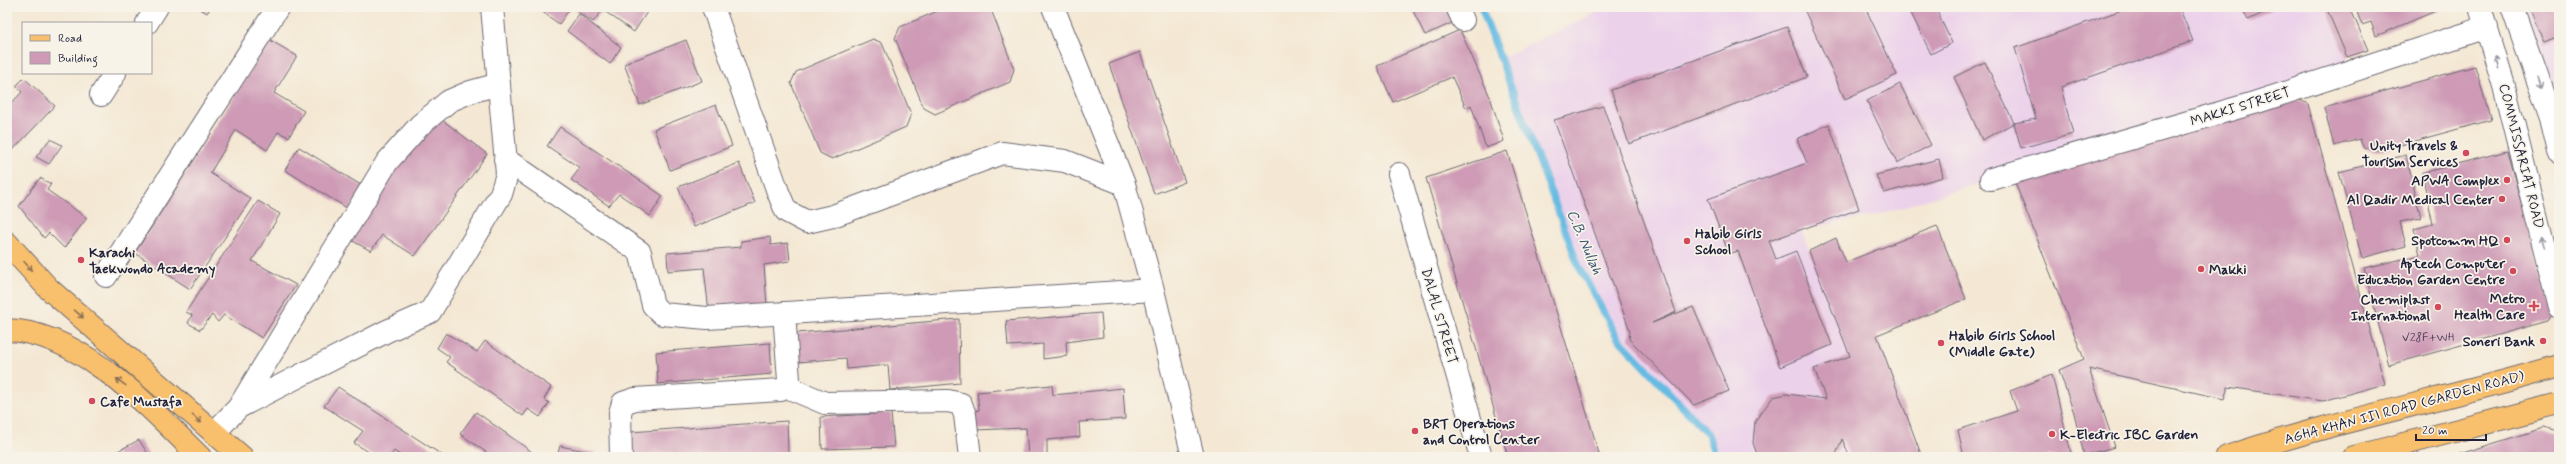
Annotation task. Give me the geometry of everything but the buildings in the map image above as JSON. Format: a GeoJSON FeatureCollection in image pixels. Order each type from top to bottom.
{"type":"FeatureCollection","features":[{"type":"Feature","properties":{"kind":"main road"},"geometry":{"type":"LineString","coordinates":[[7,243],[49,289],[242,457]]}},
{"type":"Feature","properties":{"kind":"main road"},"geometry":{"type":"LineString","coordinates":[[7,330],[22,330],[52,339],[123,382],[195,456]]}},
{"type":"Feature","properties":{"kind":"main road","name":"AGHA KHAN III ROAD (GARDEN ROAD)"},"geometry":{"type":"LineString","coordinates":[[2226,457],[2356,418],[2486,388],[2559,366]]}},
{"type":"Feature","properties":{"kind":"main road"},"geometry":{"type":"LineString","coordinates":[[2362,456],[2559,404]]}},
{"type":"Feature","properties":{"kind":"street"},"geometry":{"type":"LineString","coordinates":[[148,22],[157,7]]}},
{"type":"Feature","properties":{"kind":"street"},"geometry":{"type":"LineString","coordinates":[[106,276],[278,7]]}},
{"type":"Feature","properties":{"kind":"street"},"geometry":{"type":"LineString","coordinates":[[239,407],[387,331],[430,312],[501,194],[507,174],[492,7]]}},
{"type":"Feature","properties":{"kind":"street"},"geometry":{"type":"LineString","coordinates":[[713,7],[786,211],[807,222],[832,216],[1002,153],[1065,160],[1124,184]]}},
{"type":"Feature","properties":{"kind":"street"},"geometry":{"type":"LineString","coordinates":[[1053,7],[1124,184],[1153,290],[1192,457]]}},
{"type":"Feature","properties":{"kind":"street","name":"COMMISSARIAT ROAD"},"geometry":{"type":"LineString","coordinates":[[2480,7],[2487,27],[2559,307]]}},
{"type":"Feature","properties":{"kind":"street"},"geometry":{"type":"LineString","coordinates":[[2512,7],[2551,118],[2559,152]]}},
{"type":"Feature","properties":{"kind":"street","name":"MAKKI STREET"},"geometry":{"type":"LineString","coordinates":[[1991,179],[2254,103],[2487,27]]}},
{"type":"Feature","properties":{"kind":"street"},"geometry":{"type":"LineString","coordinates":[[101,95],[114,74]]}},
{"type":"Feature","properties":{"kind":"street"},"geometry":{"type":"LineString","coordinates":[[214,433],[239,407],[387,162],[420,125],[449,101],[470,92],[499,84]]}},
{"type":"Feature","properties":{"kind":"street"},"geometry":{"type":"LineString","coordinates":[[505,159],[640,252],[653,305],[662,314],[707,318],[1153,290]]}},
{"type":"Feature","properties":{"kind":"street","name":"DALAL STREET"},"geometry":{"type":"LineString","coordinates":[[1399,174],[1481,457]]}},
{"type":"Feature","properties":{"kind":"street"},"geometry":{"type":"LineString","coordinates":[[621,457],[620,412],[623,403],[635,399],[781,390],[787,387],[789,380],[784,313]]}},
{"type":"Feature","properties":{"kind":"street"},"geometry":{"type":"LineString","coordinates":[[787,387],[825,403],[948,401],[961,404],[965,416],[970,457]]}},
{"type":"Feature","properties":{"kind":"shaded area","name":"Habib Girls School"},"geometry":{"type":"Polygon","coordinates":[[[1608,7],[2326,7],[2353,72],[1991,179],[1885,213],[1801,230],[1890,457],[1714,457],[1708,434],[1617,337],[1579,267],[1501,58],[1608,7]]]}},
{"type":"Feature","properties":{"kind":"shaded area"},"geometry":{"type":"Polygon","coordinates":[[[2525,7],[2559,7],[2559,105],[2525,7]]]}},
{"type":"Feature","properties":{"kind":"waterway","name":"C.B. Nullah"},"geometry":{"type":"LineString","coordinates":[[1481,7],[1579,267],[1617,337],[1708,434],[1715,457]]}},
{"type":"Feature","properties":{"kind":"place","name":"Unity Travels & Tourism Services"},"geometry":{"type":"Point","coordinates":[2466,153]}},
{"type":"Feature","properties":{"kind":"place","name":"APWA Complex"},"geometry":{"type":"Point","coordinates":[2507,180]}},
{"type":"Feature","properties":{"kind":"place","name":"Al Qadir Medical Center"},"geometry":{"type":"Point","coordinates":[2502,199]}},
{"type":"Feature","properties":{"kind":"place","name":"Spotcomm HQ"},"geometry":{"type":"Point","coordinates":[2507,240]}},
{"type":"Feature","properties":{"kind":"place","name":"Habib Girls School"},"geometry":{"type":"Point","coordinates":[1687,241]}},
{"type":"Feature","properties":{"kind":"place","name":"Karachi Taekwondo Academy"},"geometry":{"type":"Point","coordinates":[81,260]}},
{"type":"Feature","properties":{"kind":"place","name":"Makki"},"geometry":{"type":"Point","coordinates":[2201,269]}},
{"type":"Feature","properties":{"kind":"place","name":"Aptech Computer Education Garden Centre"},"geometry":{"type":"Point","coordinates":[2513,271]}},
{"type":"Feature","properties":{"kind":"place","name":"Metro Health Care"},"geometry":{"type":"Point","coordinates":[2534,306]}},
{"type":"Feature","properties":{"kind":"place","name":"Chemiplast International"},"geometry":{"type":"Point","coordinates":[2438,307]}},
{"type":"Feature","properties":{"kind":"place","name":"Soneri Bank"},"geometry":{"type":"Point","coordinates":[2543,341]}},
{"type":"Feature","properties":{"kind":"place","name":"Habib Girls School (Middle Gate)"},"geometry":{"type":"Point","coordinates":[1941,343]}},
{"type":"Feature","properties":{"kind":"place","name":"Cafe Mustafa"},"geometry":{"type":"Point","coordinates":[92,401]}},
{"type":"Feature","properties":{"kind":"place","name":"BRT Operations and Control Center"},"geometry":{"type":"Point","coordinates":[1415,431]}},
{"type":"Feature","properties":{"kind":"place","name":"K-Electric IBC Garden"},"geometry":{"type":"Point","coordinates":[2052,434]}}]}
